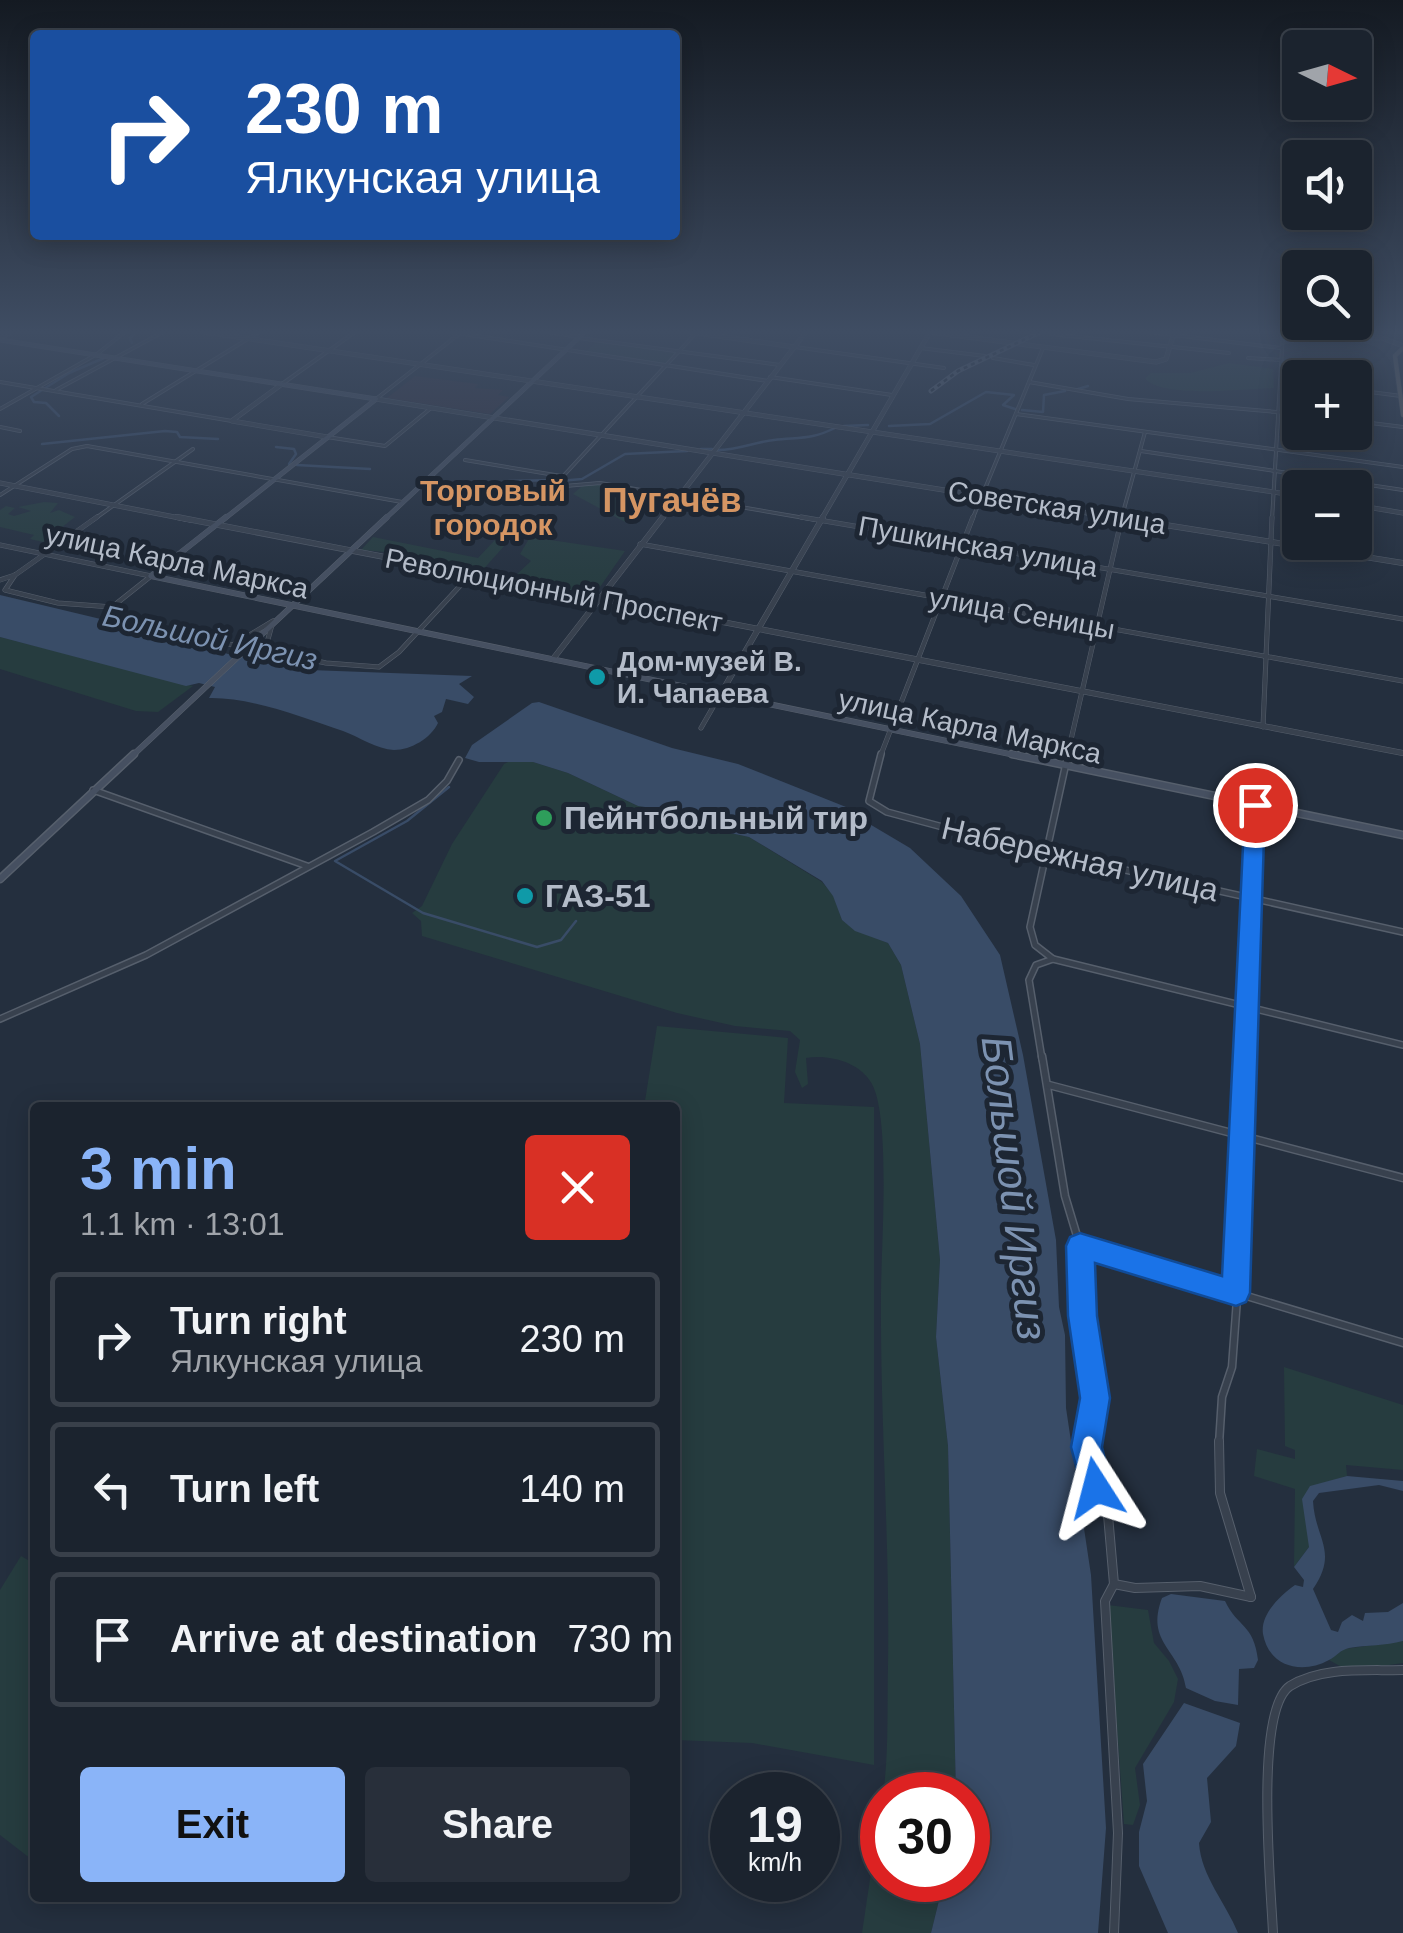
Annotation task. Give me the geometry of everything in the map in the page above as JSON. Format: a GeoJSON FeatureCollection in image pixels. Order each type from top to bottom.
{"type":"FeatureCollection","features":[{"type":"Feature","properties":{"kind":"main road"},"geometry":{"type":"LineString","coordinates":[[151,576],[347,422]]}},
{"type":"Feature","properties":{"kind":"main road"},"geometry":{"type":"LineString","coordinates":[[0,879],[489,422]]}},
{"type":"Feature","properties":{"kind":"main road","name":"улица Карла Маркса"},"geometry":{"type":"LineString","coordinates":[[151,576],[1403,835]]}},
{"type":"Feature","properties":{"kind":"street"},"geometry":{"type":"LineString","coordinates":[[239,422],[384,446],[414,422]]}},
{"type":"Feature","properties":{"kind":"street","name":"Советская улица"},"geometry":{"type":"LineString","coordinates":[[520,422],[1403,563]]}},
{"type":"Feature","properties":{"kind":"street"},"geometry":{"type":"LineString","coordinates":[[466,460],[561,476],[612,422]]}},
{"type":"Feature","properties":{"kind":"street"},"geometry":{"type":"LineString","coordinates":[[553,659],[736,422]]}},
{"type":"Feature","properties":{"kind":"street"},"geometry":{"type":"LineString","coordinates":[[799,422],[1282,493]]}},
{"type":"Feature","properties":{"kind":"street"},"geometry":{"type":"LineString","coordinates":[[701,728],[878,422]]}},
{"type":"Feature","properties":{"kind":"street"},"geometry":{"type":"LineString","coordinates":[[890,729],[1013,422]]}},
{"type":"Feature","properties":{"kind":"street"},"geometry":{"type":"LineString","coordinates":[[1075,422],[1403,467]]}},
{"type":"Feature","properties":{"kind":"street"},"geometry":{"type":"LineString","coordinates":[[1263,727],[1279,422]]}},
{"type":"Feature","properties":{"kind":"street"},"geometry":{"type":"LineString","coordinates":[[1372,423],[1403,427]]}},
{"type":"Feature","properties":{"kind":"street"},"geometry":{"type":"LineString","coordinates":[[0,427],[20,431]]}},
{"type":"Feature","properties":{"kind":"street"},"geometry":{"type":"LineString","coordinates":[[1145,432],[1108,568],[1030,927],[1035,945],[1053,959],[1403,1045]]}},
{"type":"Feature","properties":{"kind":"street"},"geometry":{"type":"LineString","coordinates":[[0,494],[6,485],[82,446],[402,502]]}},
{"type":"Feature","properties":{"kind":"street"},"geometry":{"type":"LineString","coordinates":[[0,580],[15,574],[193,449]]}},
{"type":"Feature","properties":{"kind":"street"},"geometry":{"type":"LineString","coordinates":[[1141,450],[1403,490]]}},
{"type":"Feature","properties":{"kind":"street","name":"Пушкинская улица"},"geometry":{"type":"LineString","coordinates":[[561,476],[552,487],[600,483],[1403,619]]}},
{"type":"Feature","properties":{"kind":"street","name":"Революционный Проспект"},"geometry":{"type":"LineString","coordinates":[[6,485],[1403,753]]}},
{"type":"Feature","properties":{"kind":"street"},"geometry":{"type":"LineString","coordinates":[[1372,507],[1403,512]]}},
{"type":"Feature","properties":{"kind":"street","name":"улица Сеницы"},"geometry":{"type":"LineString","coordinates":[[640,544],[1403,681]]}},
{"type":"Feature","properties":{"kind":"street","name":"улица Карла Маркса"},"geometry":{"type":"LineString","coordinates":[[0,545],[151,576]]}},
{"type":"Feature","properties":{"kind":"street"},"geometry":{"type":"LineString","coordinates":[[15,574],[6,590],[58,603],[112,607],[151,576]]}},
{"type":"Feature","properties":{"kind":"street"},"geometry":{"type":"LineString","coordinates":[[273,622],[264,647],[269,651],[326,663],[379,667],[399,652],[472,574]]}},
{"type":"Feature","properties":{"kind":"street"},"geometry":{"type":"LineString","coordinates":[[112,607],[111,618],[233,645],[273,622]]}},
{"type":"Feature","properties":{"kind":"street","name":"Набережная улица"},"geometry":{"type":"LineString","coordinates":[[890,729],[869,795],[875,808],[1047,852],[1403,932]]}},
{"type":"Feature","properties":{"kind":"street"},"geometry":{"type":"LineString","coordinates":[[0,1019],[146,955],[428,800],[459,760]]}},
{"type":"Feature","properties":{"kind":"street"},"geometry":{"type":"LineString","coordinates":[[93,790],[309,866]]}},
{"type":"Feature","properties":{"kind":"street"},"geometry":{"type":"LineString","coordinates":[[1114,1584],[1131,1590],[1170,1586],[1226,1589],[1251,1597],[1224,1509],[1218,1463],[1222,1397],[1232,1367],[1255,805]]}},
{"type":"Feature","properties":{"kind":"street"},"geometry":{"type":"LineString","coordinates":[[1053,959],[1036,965],[1028,980],[1065,1196],[1080,1246],[1083,1316],[1095,1398],[1086,1447],[1096,1488],[1108,1515],[1114,1584],[1105,1602],[1118,1834],[1114,1933]]}},
{"type":"Feature","properties":{"kind":"street"},"geometry":{"type":"LineString","coordinates":[[1049,1085],[1403,1178]]}},
{"type":"Feature","properties":{"kind":"street"},"geometry":{"type":"LineString","coordinates":[[1080,1246],[1403,1343]]}},
{"type":"Feature","properties":{"kind":"street"},"geometry":{"type":"LineString","coordinates":[[1273,1933],[1271,1719],[1276,1699],[1295,1684],[1321,1675],[1403,1670]]}},
{"type":"Feature","properties":{"kind":"green space"},"geometry":{"type":"Polygon","coordinates":[[[596,484],[646,493],[642,499],[631,497],[617,516],[628,518],[625,522],[573,494],[582,486],[596,484]]]}},
{"type":"Feature","properties":{"kind":"green space"},"geometry":{"type":"Polygon","coordinates":[[[58,503],[50,513],[59,510],[75,517],[43,542],[30,539],[34,535],[0,527],[0,510],[6,506],[15,508],[8,514],[14,516],[31,511],[18,507],[58,503]]]}},
{"type":"Feature","properties":{"kind":"green space"},"geometry":{"type":"Polygon","coordinates":[[[511,523],[523,525],[480,573],[466,571],[472,563],[464,570],[414,561],[413,557],[411,560],[361,550],[373,537],[478,558],[511,523]]]}},
{"type":"Feature","properties":{"kind":"green space"},"geometry":{"type":"Polygon","coordinates":[[[530,537],[625,551],[600,587],[586,591],[593,595],[540,585],[539,581],[536,584],[482,574],[514,577],[531,561],[520,554],[530,537]]]}},
{"type":"Feature","properties":{"kind":"green space"},"geometry":{"type":"Polygon","coordinates":[[[0,637],[193,686],[158,712],[136,711],[0,669],[0,637]]]}},
{"type":"Feature","properties":{"kind":"green space"},"geometry":{"type":"Polygon","coordinates":[[[533,762],[568,773],[638,806],[659,809],[679,822],[749,837],[822,882],[833,895],[842,920],[855,930],[888,943],[901,965],[920,1044],[940,1260],[936,1337],[948,1446],[955,1772],[885,1772],[888,1620],[881,1341],[884,1185],[881,1125],[872,1084],[852,1065],[815,1057],[806,1058],[808,1084],[802,1088],[795,1072],[800,1040],[790,1031],[735,1026],[677,1013],[422,936],[421,921],[412,913],[422,906],[452,844],[504,764],[533,762]]]}},
{"type":"Feature","properties":{"kind":"green space"},"geometry":{"type":"Polygon","coordinates":[[[657,1026],[788,1038],[784,1103],[874,1107],[874,1765],[752,1743],[680,1740],[680,1102],[645,1102],[657,1026]]]}},
{"type":"Feature","properties":{"kind":"green space"},"geometry":{"type":"Polygon","coordinates":[[[1284,1367],[1403,1405],[1403,1470],[1346,1465],[1347,1476],[1310,1487],[1309,1547],[1294,1567],[1295,1489],[1254,1476],[1257,1449],[1295,1459],[1295,1450],[1285,1446],[1284,1367]]]}},
{"type":"Feature","properties":{"kind":"green space"},"geometry":{"type":"Polygon","coordinates":[[[21,1556],[30,1561],[30,1858],[0,1835],[0,1590],[21,1556]]]}},
{"type":"Feature","properties":{"kind":"green space"},"geometry":{"type":"Polygon","coordinates":[[[1108,1605],[1148,1610],[1154,1643],[1178,1679],[1174,1702],[1135,1768],[1140,1805],[1133,1825],[1124,1824],[1108,1605]]]}},
{"type":"Feature","properties":{"kind":"green space"},"geometry":{"type":"Polygon","coordinates":[[[1403,1641],[1403,1663],[1349,1671],[1329,1660],[1344,1649],[1403,1641]]]}},
{"type":"Feature","properties":{"kind":"green space"},"geometry":{"type":"Polygon","coordinates":[[[867,1902],[939,1902],[931,1933],[862,1933],[867,1902]]]}},
{"type":"Feature","properties":{"kind":"water"},"geometry":{"type":"Polygon","coordinates":[[[0,595],[172,636],[228,654],[310,670],[472,676],[459,684],[474,697],[468,704],[446,699],[442,712],[434,716],[438,723],[425,738],[407,748],[388,749],[276,709],[209,698],[215,687],[199,683],[186,686],[0,637],[0,595]]]}},
{"type":"Feature","properties":{"kind":"water","name":"Большой Иргиз"},"geometry":{"type":"Polygon","coordinates":[[[539,702],[672,748],[738,764],[851,809],[856,816],[910,848],[961,896],[1000,955],[1023,1055],[1056,1240],[1059,1307],[1065,1335],[1066,1408],[1091,1575],[1106,1828],[1098,1933],[931,1933],[939,1902],[990,1902],[990,1772],[955,1772],[948,1446],[936,1337],[940,1260],[920,1044],[901,965],[888,943],[855,931],[842,920],[822,881],[749,837],[679,822],[659,809],[638,806],[568,773],[533,762],[479,762],[465,758],[472,745],[539,702]]]}},
{"type":"Feature","properties":{"kind":"water"},"geometry":{"type":"Polygon","coordinates":[[[1347,1476],[1403,1481],[1403,1491],[1379,1485],[1319,1493],[1313,1501],[1325,1554],[1321,1576],[1313,1589],[1331,1630],[1338,1632],[1342,1622],[1352,1615],[1363,1621],[1365,1613],[1388,1612],[1403,1603],[1403,1641],[1349,1648],[1319,1665],[1288,1665],[1279,1661],[1266,1645],[1263,1627],[1278,1600],[1295,1585],[1303,1587],[1304,1580],[1294,1567],[1309,1547],[1302,1499],[1310,1486],[1347,1476]]]}},
{"type":"Feature","properties":{"kind":"water"},"geometry":{"type":"Polygon","coordinates":[[[1171,1594],[1225,1601],[1249,1632],[1258,1660],[1254,1668],[1239,1669],[1238,1705],[1215,1701],[1186,1688],[1158,1626],[1162,1598],[1171,1594]]]}},
{"type":"Feature","properties":{"kind":"water"},"geometry":{"type":"Polygon","coordinates":[[[1184,1703],[1240,1723],[1236,1746],[1207,1778],[1211,1822],[1199,1843],[1209,1878],[1238,1933],[1168,1933],[1139,1866],[1139,1832],[1147,1801],[1143,1764],[1184,1703]]]}},
{"type":"Feature","properties":{"kind":"waterway"},"geometry":{"type":"LineString","coordinates":[[889,426],[933,422]]}},
{"type":"Feature","properties":{"kind":"waterway"},"geometry":{"type":"LineString","coordinates":[[844,426],[868,425]]}},
{"type":"Feature","properties":{"kind":"waterway"},"geometry":{"type":"LineString","coordinates":[[718,450],[813,436],[837,427]]}},
{"type":"Feature","properties":{"kind":"waterway"},"geometry":{"type":"LineString","coordinates":[[42,444],[165,431],[177,432],[180,437],[218,439]]}},
{"type":"Feature","properties":{"kind":"waterway"},"geometry":{"type":"LineString","coordinates":[[276,447],[294,449],[296,454],[289,464]]}},
{"type":"Feature","properties":{"kind":"waterway"},"geometry":{"type":"LineString","coordinates":[[701,449],[712,449]]}},
{"type":"Feature","properties":{"kind":"waterway"},"geometry":{"type":"LineString","coordinates":[[560,481],[582,479],[625,454],[687,451]]}},
{"type":"Feature","properties":{"kind":"waterway"},"geometry":{"type":"LineString","coordinates":[[297,465],[370,469]]}},
{"type":"Feature","properties":{"kind":"waterway"},"geometry":{"type":"LineString","coordinates":[[509,481],[554,480]]}},
{"type":"Feature","properties":{"kind":"waterway"},"geometry":{"type":"LineString","coordinates":[[449,787],[407,821],[335,861],[423,913],[537,947],[561,940],[576,921]]}},
{"type":"Feature","properties":{"kind":"place","name":"Дом-музей В. И. Чапаева"},"geometry":{"type":"Point","coordinates":[597,677]}},
{"type":"Feature","properties":{"kind":"place","name":"Пейнтбольный тир"},"geometry":{"type":"Point","coordinates":[544,818]}},
{"type":"Feature","properties":{"kind":"place","name":"ГАЗ-51"},"geometry":{"type":"Point","coordinates":[525,896]}},
{"type":"Feature","properties":{"kind":"district","name":"Пугачёв"},"geometry":{"type":"Point","coordinates":[672,500]}},
{"type":"Feature","properties":{"kind":"district","name":"Торговый городок"},"geometry":{"type":"Point","coordinates":[493,508]}},
{"type":"Feature","properties":{"kind":"route"},"geometry":{"type":"LineString","coordinates":[[1096,1488],[1086,1447],[1095,1398],[1083,1316],[1080,1246],[1236,1293],[1255,805]]}}]}
